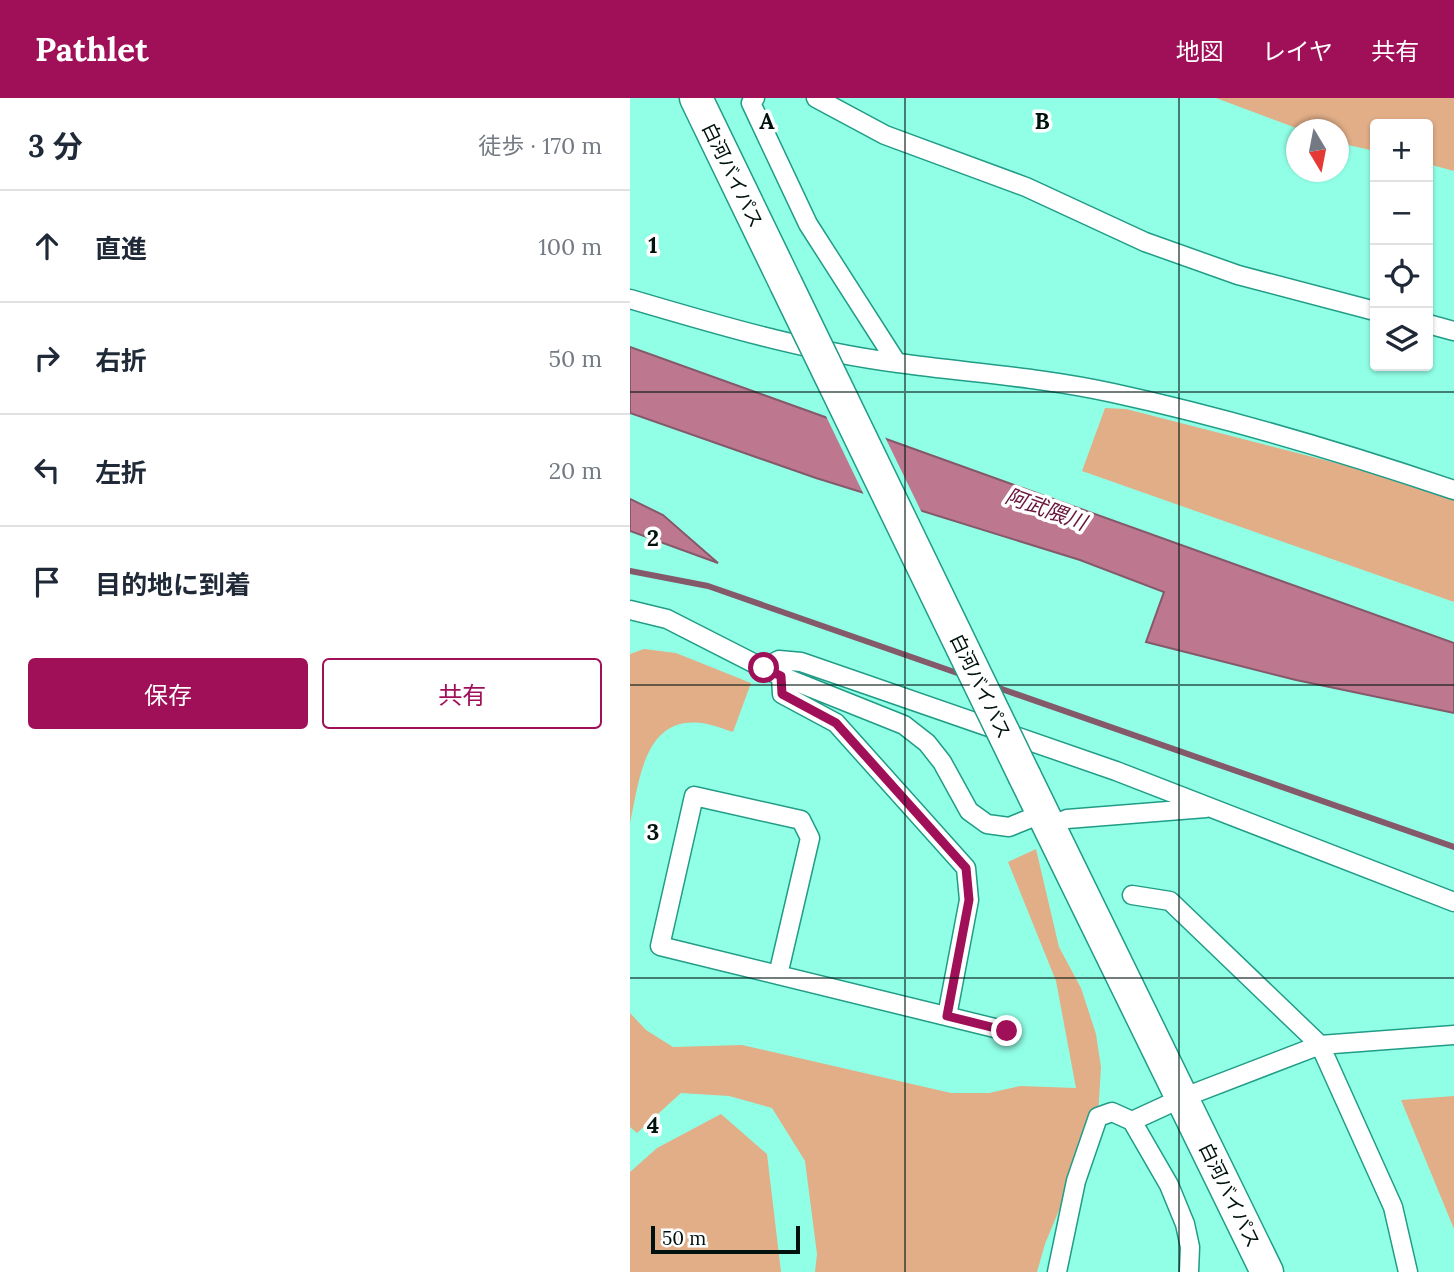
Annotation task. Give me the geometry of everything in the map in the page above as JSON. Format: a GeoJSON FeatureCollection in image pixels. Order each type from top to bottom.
{"type":"FeatureCollection","features":[{"type":"Feature","properties":{"kind":"highway","name":"白河バイパス"},"geometry":{"type":"LineString","coordinates":[[696,98],[1044,820],[1268,1272]]}},
{"type":"Feature","properties":{"kind":"street"},"geometry":{"type":"LineString","coordinates":[[755,98],[751,103],[808,224],[897,363]]}},
{"type":"Feature","properties":{"kind":"street"},"geometry":{"type":"LineString","coordinates":[[816,98],[885,135],[1026,187],[1145,242],[1238,275],[1370,310]]}},
{"type":"Feature","properties":{"kind":"street"},"geometry":{"type":"LineString","coordinates":[[630,299],[766,339],[897,363],[1010,374],[1111,392],[1234,421],[1454,490]]}},
{"type":"Feature","properties":{"kind":"street"},"geometry":{"type":"LineString","coordinates":[[1433,325],[1454,331]]}},
{"type":"Feature","properties":{"kind":"street"},"geometry":{"type":"LineString","coordinates":[[630,610],[667,619],[781,676],[904,725],[927,743],[942,762],[969,811],[987,824],[1009,827],[1044,820],[1213,807]]}},
{"type":"Feature","properties":{"kind":"street"},"geometry":{"type":"LineString","coordinates":[[764,668],[779,660],[801,662],[1213,807],[1454,902]]}},
{"type":"Feature","properties":{"kind":"street"},"geometry":{"type":"LineString","coordinates":[[781,676],[782,694],[836,723],[966,868],[969,900],[947,1016]]}},
{"type":"Feature","properties":{"kind":"street"},"geometry":{"type":"LineString","coordinates":[[778,975],[810,838],[802,820],[694,796],[660,946],[778,975],[947,1016],[1007,1031]]}},
{"type":"Feature","properties":{"kind":"street"},"geometry":{"type":"LineString","coordinates":[[1132,895],[1170,901],[1320,1045],[1393,1207],[1408,1272]]}},
{"type":"Feature","properties":{"kind":"street"},"geometry":{"type":"LineString","coordinates":[[1132,1121],[1182,1098],[1320,1045],[1454,1035]]}},
{"type":"Feature","properties":{"kind":"street"},"geometry":{"type":"LineString","coordinates":[[1057,1272],[1076,1181],[1098,1117],[1112,1112],[1132,1121],[1169,1185],[1185,1224],[1190,1247],[1189,1272]]}},
{"type":"Feature","properties":{"kind":"shaded area"},"geometry":{"type":"Polygon","coordinates":[[[1216,98],[1454,98],[1454,171],[1433,165],[1433,119],[1370,119],[1370,150],[1349,145],[1349,119],[1286,119],[1286,124],[1216,98]]]}},
{"type":"Feature","properties":{"kind":"shaded area"},"geometry":{"type":"Polygon","coordinates":[[[1105,408],[1126,409],[1387,476],[1454,498],[1454,602],[1082,471],[1105,408]]]}},
{"type":"Feature","properties":{"kind":"shaded area"},"geometry":{"type":"Polygon","coordinates":[[[644,649],[676,653],[751,683],[733,732],[701,723],[682,724],[667,730],[655,741],[641,772],[630,823],[630,654],[644,649]]]}},
{"type":"Feature","properties":{"kind":"shaded area"},"geometry":{"type":"Polygon","coordinates":[[[1036,849],[1059,947],[1081,988],[1096,1034],[1101,1067],[1098,1116],[1045,1244],[1037,1272],[815,1272],[817,1254],[805,1161],[772,1108],[729,1096],[681,1093],[637,1133],[630,1127],[630,1013],[646,1030],[673,1047],[742,1045],[951,1093],[989,1093],[1020,1086],[1076,1088],[1056,981],[1008,862],[1036,849]]]}},
{"type":"Feature","properties":{"kind":"shaded area"},"geometry":{"type":"Polygon","coordinates":[[[1454,1096],[1454,1229],[1401,1100],[1454,1096]]]}},
{"type":"Feature","properties":{"kind":"shaded area"},"geometry":{"type":"Polygon","coordinates":[[[721,1114],[767,1154],[781,1272],[630,1272],[630,1172],[657,1148],[721,1114]]]}},
{"type":"Feature","properties":{"kind":"water","name":"阿武隈川"},"geometry":{"type":"Polygon","coordinates":[[[630,347],[1454,643],[1454,713],[1296,680],[1146,642],[1164,592],[1080,560],[816,478],[630,413],[630,347]]]}},
{"type":"Feature","properties":{"kind":"water"},"geometry":{"type":"Polygon","coordinates":[[[630,499],[663,515],[718,563],[630,531],[630,499]]]}},
{"type":"Feature","properties":{"kind":"pier"},"geometry":{"type":"Polygon","coordinates":[[[824,412],[883,433],[923,515],[865,497],[824,412]]]}},
{"type":"Feature","properties":{"kind":"waterway"},"geometry":{"type":"LineString","coordinates":[[630,571],[708,586],[963,675]]}},
{"type":"Feature","properties":{"kind":"waterway"},"geometry":{"type":"LineString","coordinates":[[993,686],[1454,847]]}},
{"type":"Feature","properties":{"kind":"route"},"geometry":{"type":"LineString","coordinates":[[764,668],[781,676],[782,694],[836,723],[966,868],[969,900],[947,1016],[1007,1031]]}}]}
